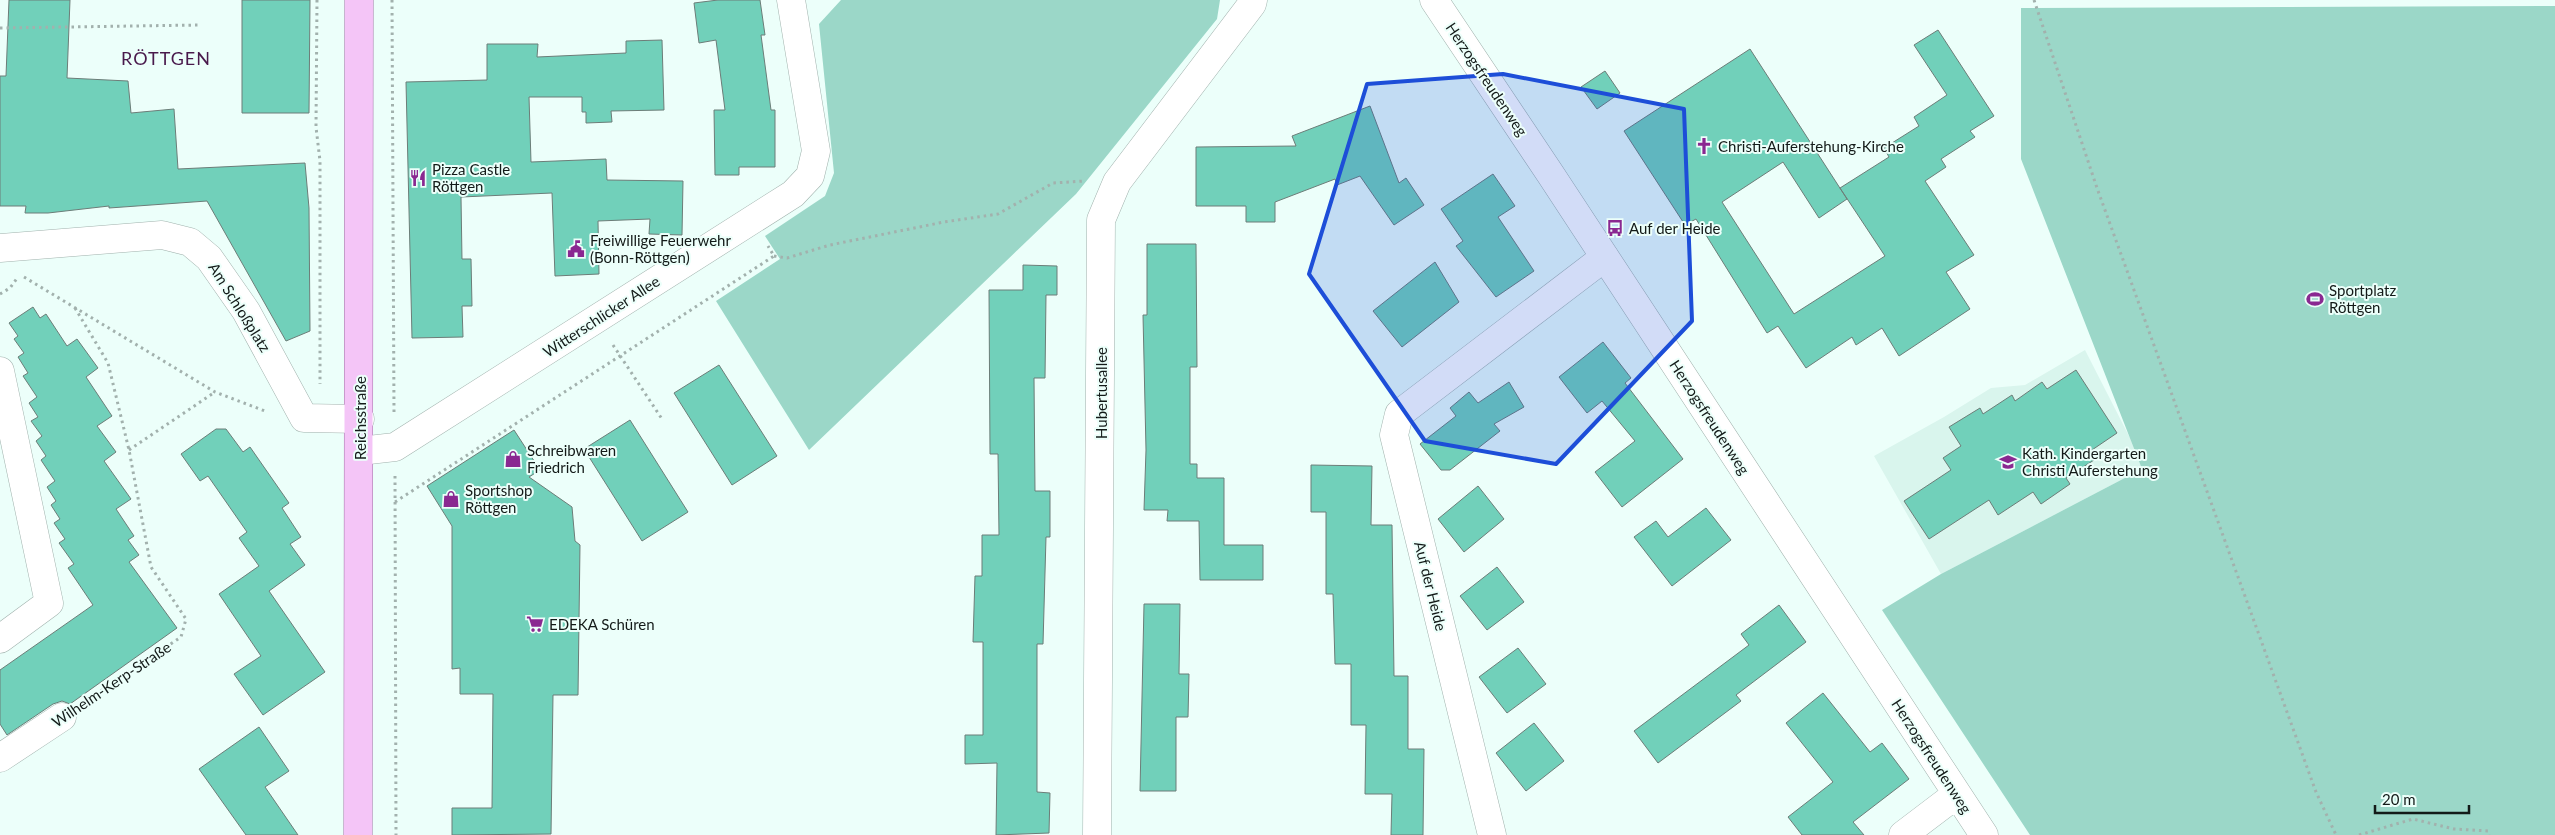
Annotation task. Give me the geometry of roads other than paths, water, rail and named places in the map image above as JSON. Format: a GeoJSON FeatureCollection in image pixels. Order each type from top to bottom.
{"type":"FeatureCollection","features":[{"type":"Feature","properties":{"kind":"main road","name":"Reichsstraße"},"geometry":{"type":"LineString","coordinates":[[358,835],[360,451],[359,0]]}},
{"type":"Feature","properties":{"kind":"street","name":"Witterschlicker Allee"},"geometry":{"type":"LineString","coordinates":[[360,451],[395,447],[793,194],[810,176],[816,151],[792,0]]}},
{"type":"Feature","properties":{"kind":"street","name":"Hubertusallee"},"geometry":{"type":"LineString","coordinates":[[1097,835],[1101,220],[1118,182],[1252,4],[1253,0]]}},
{"type":"Feature","properties":{"kind":"street","name":"Herzogsfreudenweg"},"geometry":{"type":"LineString","coordinates":[[1434,0],[1984,835]]}},
{"type":"Feature","properties":{"kind":"street","name":"Am Schloßplatz"},"geometry":{"type":"LineString","coordinates":[[0,248],[162,235],[190,242],[209,258],[246,311],[312,418],[360,419]]}},
{"type":"Feature","properties":{"kind":"street","name":"Auf der Heide"},"geometry":{"type":"LineString","coordinates":[[1492,835],[1394,435],[1399,414],[1605,257]]}},
{"type":"Feature","properties":{"kind":"street"},"geometry":{"type":"LineString","coordinates":[[0,371],[49,603],[0,639]]}},
{"type":"Feature","properties":{"kind":"street","name":"Wilhelm-Kerp-Straße"},"geometry":{"type":"LineString","coordinates":[[0,758],[62,717]]}},
{"type":"Feature","properties":{"kind":"street"},"geometry":{"type":"LineString","coordinates":[[1903,835],[1957,794]]}},
{"type":"Feature","properties":{"kind":"place","name":"Christi-Auferstehung-Kirche"},"geometry":{"type":"Point","coordinates":[1704,146]}},
{"type":"Feature","properties":{"kind":"place","name":"Pizza Castle Röttgen"},"geometry":{"type":"Point","coordinates":[418,178]}},
{"type":"Feature","properties":{"kind":"place","name":"Auf der Heide"},"geometry":{"type":"Point","coordinates":[1615,228]}},
{"type":"Feature","properties":{"kind":"place","name":"Freiwillige Feuerwehr (Bonn-Röttgen)"},"geometry":{"type":"Point","coordinates":[576,249]}},
{"type":"Feature","properties":{"kind":"place","name":"Sportplatz Röttgen"},"geometry":{"type":"Point","coordinates":[2315,299]}},
{"type":"Feature","properties":{"kind":"place","name":"Schreibwaren Friedrich"},"geometry":{"type":"Point","coordinates":[513,459]}},
{"type":"Feature","properties":{"kind":"place","name":"Kath. Kindergarten Christi Auferstehung"},"geometry":{"type":"Point","coordinates":[2008,462]}},
{"type":"Feature","properties":{"kind":"place","name":"Sportshop Röttgen"},"geometry":{"type":"Point","coordinates":[451,499]}},
{"type":"Feature","properties":{"kind":"place","name":"EDEKA Schüren"},"geometry":{"type":"Point","coordinates":[535,624]}},
{"type":"Feature","properties":{"kind":"district","name":"RÖTTGEN"},"geometry":{"type":"Point","coordinates":[166,58]}}]}
